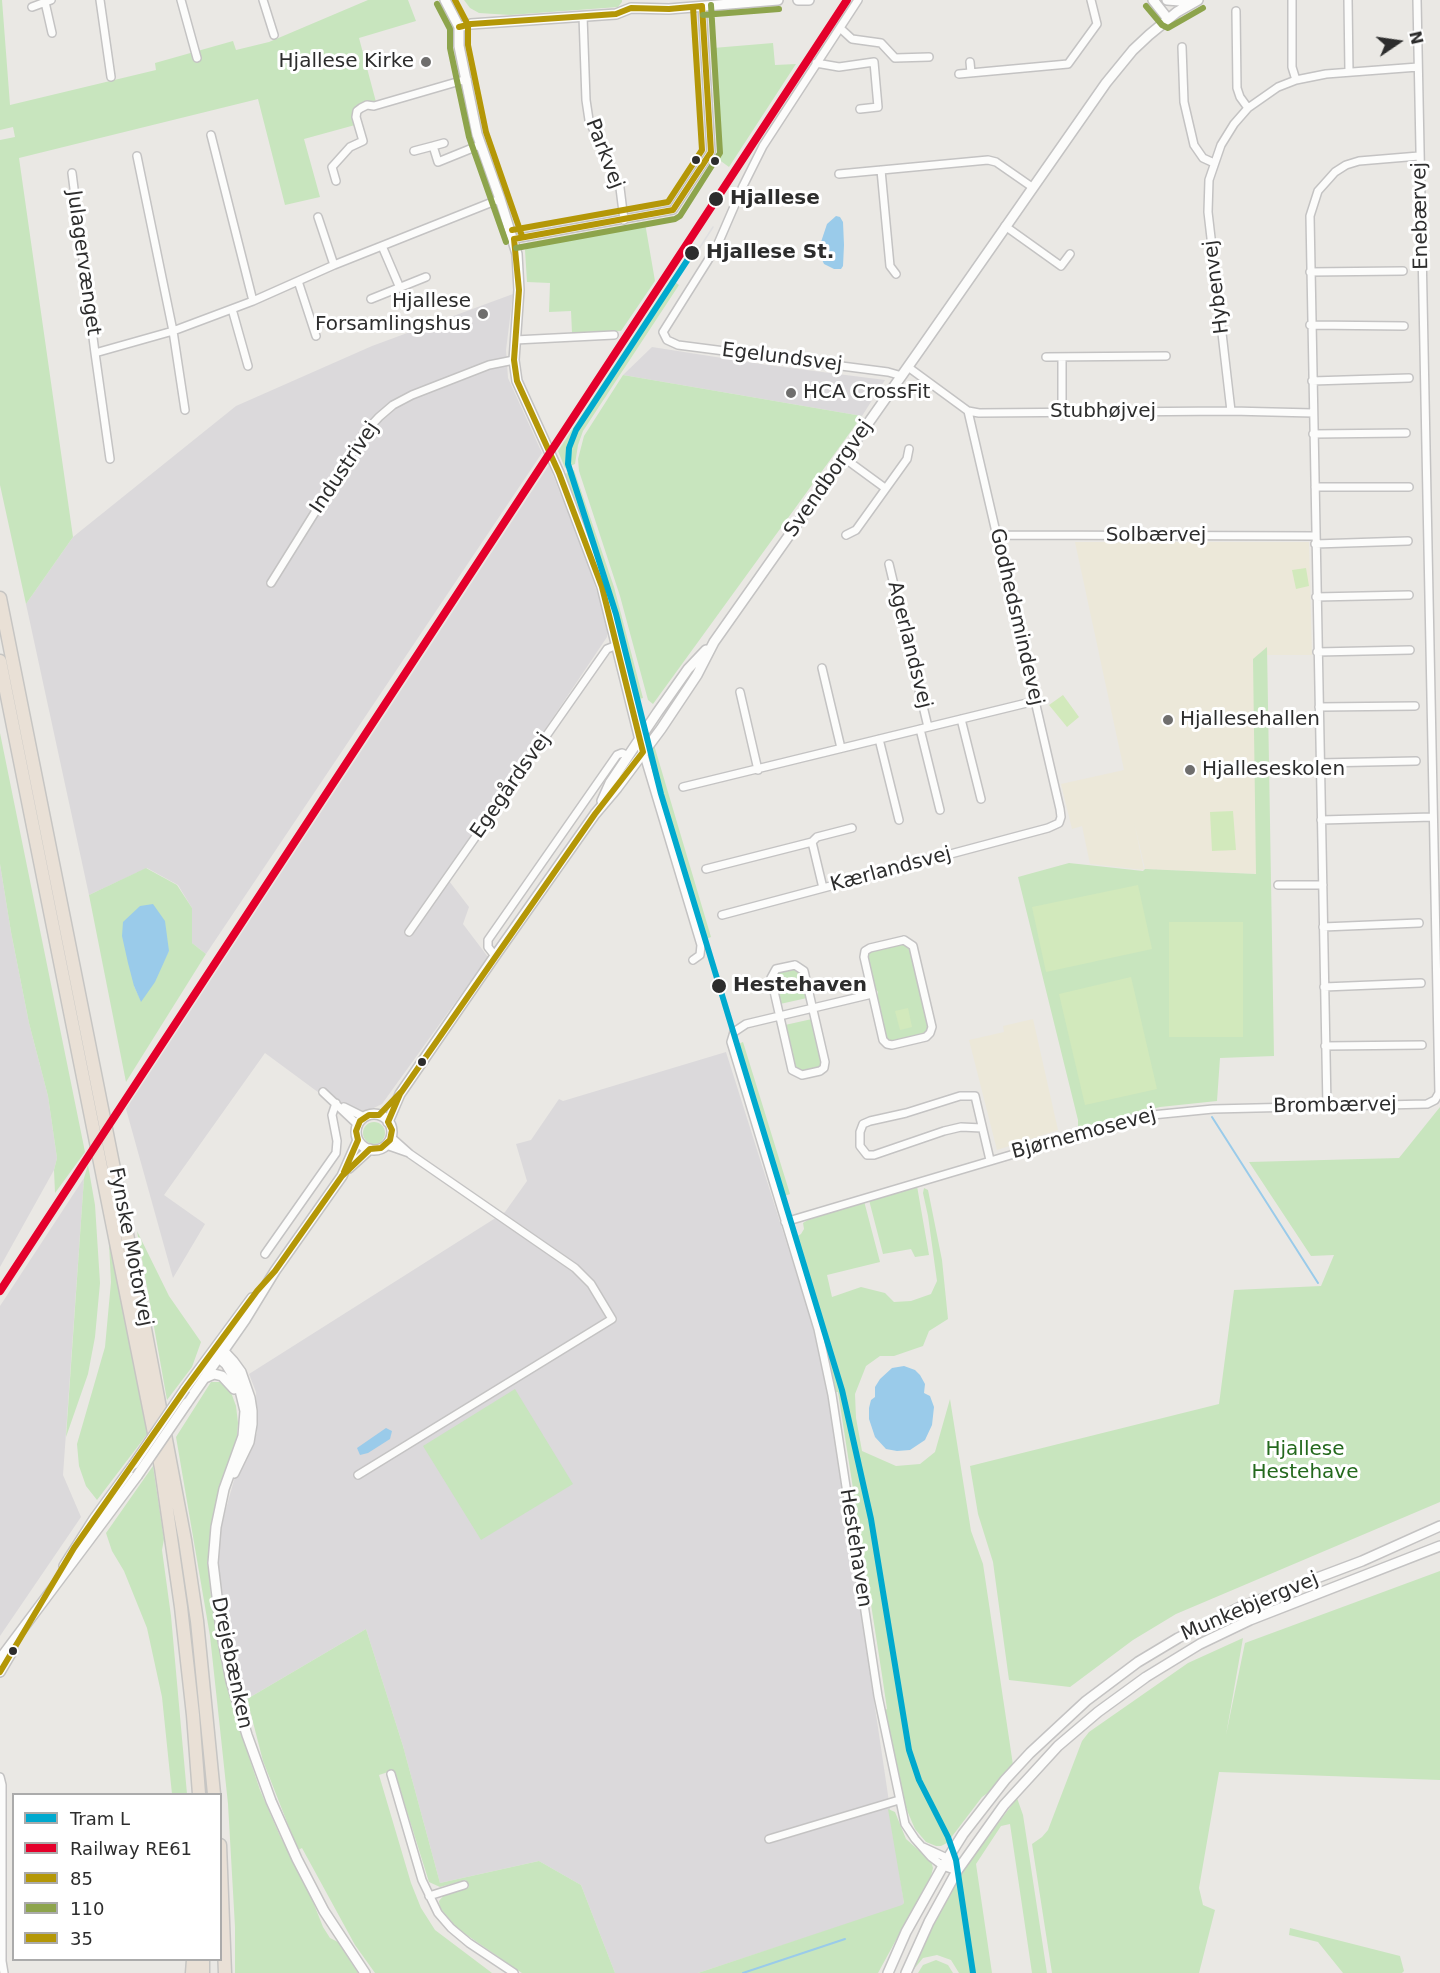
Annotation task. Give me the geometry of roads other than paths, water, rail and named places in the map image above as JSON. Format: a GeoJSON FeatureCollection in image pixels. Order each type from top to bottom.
{"type":"FeatureCollection","features":[{"type":"Feature","properties":{"kind":"highway","name":"Fynske Motorvej"},"geometry":{"type":"LineString","coordinates":[[0,598],[128,1239],[185,1540],[197,1621],[214,1793]]}},
{"type":"Feature","properties":{"kind":"highway","name":"Fynske Motorvej"},"geometry":{"type":"LineString","coordinates":[[0,661],[160,1468],[182,1607],[199,1793]]}},
{"type":"Feature","properties":{"kind":"highway"},"geometry":{"type":"LineString","coordinates":[[222,1896],[225,1973]]}},
{"type":"Feature","properties":{"kind":"street"},"geometry":{"type":"LineString","coordinates":[[100,0],[111,77]]}},
{"type":"Feature","properties":{"kind":"street"},"geometry":{"type":"LineString","coordinates":[[181,0],[197,58]]}},
{"type":"Feature","properties":{"kind":"street"},"geometry":{"type":"LineString","coordinates":[[263,0],[274,35]]}},
{"type":"Feature","properties":{"kind":"street"},"geometry":{"type":"LineString","coordinates":[[445,0],[459,27],[459,46],[480,146],[514,239],[519,290],[514,340],[517,381],[559,473],[602,587],[643,752],[701,945],[700,955],[693,960]]}},
{"type":"Feature","properties":{"kind":"street"},"geometry":{"type":"LineString","coordinates":[[459,27],[471,24],[616,14],[630,4],[669,9],[778,0]]}},
{"type":"Feature","properties":{"kind":"street"},"geometry":{"type":"LineString","coordinates":[[798,0],[809,0]]}},
{"type":"Feature","properties":{"kind":"street"},"geometry":{"type":"LineString","coordinates":[[858,0],[816,63],[839,67],[874,63],[878,107],[860,109]]}},
{"type":"Feature","properties":{"kind":"street"},"geometry":{"type":"LineString","coordinates":[[959,74],[1068,64],[1097,24],[1091,0]]}},
{"type":"Feature","properties":{"kind":"street"},"geometry":{"type":"LineString","coordinates":[[1153,0],[1168,19]]}},
{"type":"Feature","properties":{"kind":"street"},"geometry":{"type":"LineString","coordinates":[[1167,0],[1196,1]]}},
{"type":"Feature","properties":{"kind":"street"},"geometry":{"type":"LineString","coordinates":[[1292,0],[1292,67],[1296,80]]}},
{"type":"Feature","properties":{"kind":"street"},"geometry":{"type":"LineString","coordinates":[[1348,0],[1349,72]]}},
{"type":"Feature","properties":{"kind":"street","name":"Enebærvej"},"geometry":{"type":"LineString","coordinates":[[1417,0],[1419,156],[1436,778],[1433,817],[1437,879],[1439,1080]]}},
{"type":"Feature","properties":{"kind":"street"},"geometry":{"type":"LineString","coordinates":[[32,7],[48,1],[52,33]]}},
{"type":"Feature","properties":{"kind":"street","name":"Svendborgvej"},"geometry":{"type":"LineString","coordinates":[[379,1115],[400,1094],[595,814],[643,752],[697,675],[714,642],[1119,66],[1133,50],[1168,19],[1196,1]]}},
{"type":"Feature","properties":{"kind":"street"},"geometry":{"type":"LineString","coordinates":[[514,239],[673,210],[711,152],[702,6]]}},
{"type":"Feature","properties":{"kind":"street"},"geometry":{"type":"LineString","coordinates":[[1236,11],[1237,88],[1248,108]]}},
{"type":"Feature","properties":{"kind":"street","name":"Parkvej"},"geometry":{"type":"LineString","coordinates":[[583,16],[586,100],[589,120],[620,188],[624,220]]}},
{"type":"Feature","properties":{"kind":"street"},"geometry":{"type":"LineString","coordinates":[[840,28],[852,39],[881,43],[895,58],[928,57]]}},
{"type":"Feature","properties":{"kind":"street"},"geometry":{"type":"LineString","coordinates":[[1182,47],[1184,102],[1194,145],[1203,158],[1214,163]]}},
{"type":"Feature","properties":{"kind":"street"},"geometry":{"type":"LineString","coordinates":[[970,62],[971,73]]}},
{"type":"Feature","properties":{"kind":"street","name":"Egelundsvej"},"geometry":{"type":"LineString","coordinates":[[816,63],[763,146],[717,246],[663,332],[665,338],[678,345],[888,372],[905,372]]}},
{"type":"Feature","properties":{"kind":"street","name":"Hybenvej"},"geometry":{"type":"LineString","coordinates":[[1231,411],[1208,212],[1209,180],[1221,145],[1234,124],[1248,108],[1278,87],[1312,76],[1418,67]]}},
{"type":"Feature","properties":{"kind":"street"},"geometry":{"type":"LineString","coordinates":[[336,181],[332,167],[350,147],[363,141],[356,117],[357,111],[367,105],[374,106],[467,80]]}},
{"type":"Feature","properties":{"kind":"street"},"geometry":{"type":"LineString","coordinates":[[211,135],[254,301]]}},
{"type":"Feature","properties":{"kind":"street"},"geometry":{"type":"LineString","coordinates":[[414,151],[444,143]]}},
{"type":"Feature","properties":{"kind":"street"},"geometry":{"type":"LineString","coordinates":[[433,146],[438,162],[480,146]]}},
{"type":"Feature","properties":{"kind":"street"},"geometry":{"type":"LineString","coordinates":[[137,156],[173,331],[185,410]]}},
{"type":"Feature","properties":{"kind":"street"},"geometry":{"type":"LineString","coordinates":[[1327,1106],[1310,325],[1310,216],[1318,191],[1325,180],[1346,165],[1359,161],[1419,156]]}},
{"type":"Feature","properties":{"kind":"street"},"geometry":{"type":"LineString","coordinates":[[839,174],[988,160],[996,162],[1032,187]]}},
{"type":"Feature","properties":{"kind":"street"},"geometry":{"type":"LineString","coordinates":[[881,170],[890,266],[896,274]]}},
{"type":"Feature","properties":{"kind":"street","name":"Julagervænget"},"geometry":{"type":"LineString","coordinates":[[72,173],[110,459]]}},
{"type":"Feature","properties":{"kind":"street","name":"Julagervænget"},"geometry":{"type":"LineString","coordinates":[[95,353],[173,331],[254,301],[334,265],[500,199]]}},
{"type":"Feature","properties":{"kind":"street"},"geometry":{"type":"LineString","coordinates":[[318,217],[334,265]]}},
{"type":"Feature","properties":{"kind":"street"},"geometry":{"type":"LineString","coordinates":[[1005,226],[1062,266],[1070,254]]}},
{"type":"Feature","properties":{"kind":"street"},"geometry":{"type":"LineString","coordinates":[[382,246],[400,288]]}},
{"type":"Feature","properties":{"kind":"street"},"geometry":{"type":"LineString","coordinates":[[1310,272],[1403,271]]}},
{"type":"Feature","properties":{"kind":"street"},"geometry":{"type":"LineString","coordinates":[[371,299],[426,277]]}},
{"type":"Feature","properties":{"kind":"street"},"geometry":{"type":"LineString","coordinates":[[298,281],[316,336]]}},
{"type":"Feature","properties":{"kind":"street"},"geometry":{"type":"LineString","coordinates":[[232,309],[248,366]]}},
{"type":"Feature","properties":{"kind":"street"},"geometry":{"type":"LineString","coordinates":[[1310,325],[1404,326]]}},
{"type":"Feature","properties":{"kind":"street"},"geometry":{"type":"LineString","coordinates":[[514,340],[614,335]]}},
{"type":"Feature","properties":{"kind":"street"},"geometry":{"type":"LineString","coordinates":[[1046,357],[1166,356]]}},
{"type":"Feature","properties":{"kind":"street"},"geometry":{"type":"LineString","coordinates":[[1062,357],[1062,412]]}},
{"type":"Feature","properties":{"kind":"street","name":"Industrivej"},"geometry":{"type":"LineString","coordinates":[[271,583],[365,432],[379,417],[393,405],[412,395],[489,365],[514,360]]}},
{"type":"Feature","properties":{"kind":"street"},"geometry":{"type":"LineString","coordinates":[[905,372],[968,411]]}},
{"type":"Feature","properties":{"kind":"street"},"geometry":{"type":"LineString","coordinates":[[1312,381],[1409,378]]}},
{"type":"Feature","properties":{"kind":"street","name":"Stubhøjvej"},"geometry":{"type":"LineString","coordinates":[[968,411],[979,413],[1231,411],[1313,413]]}},
{"type":"Feature","properties":{"kind":"street","name":"Godhedsmindevej"},"geometry":{"type":"LineString","coordinates":[[968,411],[1060,808],[1059,823]]}},
{"type":"Feature","properties":{"kind":"street"},"geometry":{"type":"LineString","coordinates":[[1313,434],[1406,433]]}},
{"type":"Feature","properties":{"kind":"street"},"geometry":{"type":"LineString","coordinates":[[846,535],[856,530],[907,459],[909,449]]}},
{"type":"Feature","properties":{"kind":"street"},"geometry":{"type":"LineString","coordinates":[[844,458],[885,488]]}},
{"type":"Feature","properties":{"kind":"street"},"geometry":{"type":"LineString","coordinates":[[1315,488],[1409,487]]}},
{"type":"Feature","properties":{"kind":"street","name":"Solbærvej"},"geometry":{"type":"LineString","coordinates":[[997,535],[1408,541]]}},
{"type":"Feature","properties":{"kind":"street","name":"Agerlandsvej"},"geometry":{"type":"LineString","coordinates":[[889,564],[928,727]]}},
{"type":"Feature","properties":{"kind":"street"},"geometry":{"type":"LineString","coordinates":[[1316,597],[1409,595]]}},
{"type":"Feature","properties":{"kind":"street","name":"Svendborgvej"},"geometry":{"type":"LineString","coordinates":[[595,814],[610,783],[640,738],[688,669],[714,642]]}},
{"type":"Feature","properties":{"kind":"street","name":"Egegårdsvej"},"geometry":{"type":"LineString","coordinates":[[409,932],[607,649],[617,645]]}},
{"type":"Feature","properties":{"kind":"street"},"geometry":{"type":"LineString","coordinates":[[1317,652],[1410,650]]}},
{"type":"Feature","properties":{"kind":"street"},"geometry":{"type":"LineString","coordinates":[[822,668],[841,748]]}},
{"type":"Feature","properties":{"kind":"street"},"geometry":{"type":"LineString","coordinates":[[740,692],[758,770]]}},
{"type":"Feature","properties":{"kind":"street"},"geometry":{"type":"LineString","coordinates":[[683,788],[1035,701]]}},
{"type":"Feature","properties":{"kind":"street"},"geometry":{"type":"LineString","coordinates":[[1319,707],[1415,706]]}},
{"type":"Feature","properties":{"kind":"street"},"geometry":{"type":"LineString","coordinates":[[961,719],[981,799]]}},
{"type":"Feature","properties":{"kind":"street"},"geometry":{"type":"LineString","coordinates":[[920,729],[940,810]]}},
{"type":"Feature","properties":{"kind":"street"},"geometry":{"type":"LineString","coordinates":[[879,739],[899,820]]}},
{"type":"Feature","properties":{"kind":"street","name":"Svendborgvej"},"geometry":{"type":"LineString","coordinates":[[495,956],[488,947],[488,940],[617,755],[622,753],[628,756]]}},
{"type":"Feature","properties":{"kind":"street"},"geometry":{"type":"LineString","coordinates":[[1320,763],[1416,761]]}},
{"type":"Feature","properties":{"kind":"street"},"geometry":{"type":"LineString","coordinates":[[1321,820],[1433,817]]}},
{"type":"Feature","properties":{"kind":"street","name":"Kærlandsvej"},"geometry":{"type":"LineString","coordinates":[[722,915],[1048,828],[1059,823]]}},
{"type":"Feature","properties":{"kind":"street"},"geometry":{"type":"LineString","coordinates":[[706,869],[812,842],[817,837],[852,828]]}},
{"type":"Feature","properties":{"kind":"street"},"geometry":{"type":"LineString","coordinates":[[812,842],[823,888]]}},
{"type":"Feature","properties":{"kind":"street"},"geometry":{"type":"LineString","coordinates":[[1278,885],[1323,885]]}},
{"type":"Feature","properties":{"kind":"street"},"geometry":{"type":"LineString","coordinates":[[1323,927],[1419,923]]}},
{"type":"Feature","properties":{"kind":"street"},"geometry":{"type":"LineString","coordinates":[[904,940],[909,942],[913,946],[932,1027],[930,1033],[926,1037],[892,1045],[887,1044],[883,1040],[872,994],[864,957],[865,951],[904,940]]}},
{"type":"Feature","properties":{"kind":"street"},"geometry":{"type":"LineString","coordinates":[[800,966],[804,971],[813,1007],[825,1062],[824,1068],[801,1075],[792,1070],[779,1015],[771,978],[776,969],[800,966]]}},
{"type":"Feature","properties":{"kind":"street"},"geometry":{"type":"LineString","coordinates":[[1324,987],[1421,983]]}},
{"type":"Feature","properties":{"kind":"street"},"geometry":{"type":"LineString","coordinates":[[779,1015],[872,994]]}},
{"type":"Feature","properties":{"kind":"street","name":"Hestehaven"},"geometry":{"type":"LineString","coordinates":[[779,1015],[736,1028],[731,1037],[734,1055],[818,1329],[832,1395],[878,1696],[905,1824],[920,1846],[957,1871]]}},
{"type":"Feature","properties":{"kind":"street"},"geometry":{"type":"LineString","coordinates":[[1325,1046],[1422,1045]]}},
{"type":"Feature","properties":{"kind":"street","name":"Brombærvej"},"geometry":{"type":"LineString","coordinates":[[1213,1109],[1427,1104],[1435,1100],[1439,1093],[1439,1080]]}},
{"type":"Feature","properties":{"kind":"street"},"geometry":{"type":"LineString","coordinates":[[323,1092],[361,1121]]}},
{"type":"Feature","properties":{"kind":"street","name":"Svendborgvej"},"geometry":{"type":"LineString","coordinates":[[388,1122],[400,1094]]}},
{"type":"Feature","properties":{"kind":"street","name":"Bjørnemosevej"},"geometry":{"type":"LineString","coordinates":[[982,1128],[961,1127],[944,1131],[874,1155],[867,1155],[860,1146],[860,1132],[863,1124],[960,1096],[975,1096],[990,1160]]}},
{"type":"Feature","properties":{"kind":"street"},"geometry":{"type":"LineString","coordinates":[[265,1254],[336,1153],[337,1141],[332,1115],[336,1103]]}},
{"type":"Feature","properties":{"kind":"street","name":"Bjørnemosevej"},"geometry":{"type":"LineString","coordinates":[[785,1222],[1142,1116],[1213,1109]]}},
{"type":"Feature","properties":{"kind":"street"},"geometry":{"type":"LineString","coordinates":[[0,1659],[137,1476],[205,1378],[220,1350],[342,1176],[370,1149],[381,1148],[389,1141],[392,1130],[384,1116],[369,1115],[361,1121],[356,1131],[358,1140],[342,1176]]}},
{"type":"Feature","properties":{"kind":"street"},"geometry":{"type":"LineString","coordinates":[[358,1140],[370,1149]]}},
{"type":"Feature","properties":{"kind":"street"},"geometry":{"type":"LineString","coordinates":[[358,1475],[612,1319],[591,1284],[575,1268],[389,1141]]}},
{"type":"Feature","properties":{"kind":"street"},"geometry":{"type":"LineString","coordinates":[[48,1594],[74,1548],[185,1389],[220,1350]]}},
{"type":"Feature","properties":{"kind":"street"},"geometry":{"type":"LineString","coordinates":[[220,1350],[236,1364],[246,1384],[250,1398],[252,1424],[247,1448],[221,1505]]}},
{"type":"Feature","properties":{"kind":"street","name":"Drejebænken"},"geometry":{"type":"LineString","coordinates":[[220,1350],[242,1396],[244,1428],[240,1446],[224,1488],[215,1539],[214,1583],[229,1671],[247,1735],[271,1801],[324,1911],[364,1970]]}},
{"type":"Feature","properties":{"kind":"street"},"geometry":{"type":"LineString","coordinates":[[205,1378],[218,1374],[232,1384],[238,1395],[244,1428]]}},
{"type":"Feature","properties":{"kind":"street","name":"Munkebjergvej"},"geometry":{"type":"LineString","coordinates":[[888,1973],[906,1932],[945,1862],[977,1816],[1030,1754],[1086,1701],[1138,1662],[1178,1638],[1240,1607],[1362,1560],[1440,1526]]}},
{"type":"Feature","properties":{"kind":"street","name":"Munkebjergvej"},"geometry":{"type":"LineString","coordinates":[[906,1973],[928,1922],[957,1871],[1004,1805],[1058,1746],[1098,1712],[1146,1677],[1200,1644],[1250,1620],[1440,1546]]}},
{"type":"Feature","properties":{"kind":"street"},"geometry":{"type":"LineString","coordinates":[[0,1672],[32,1616]]}},
{"type":"Feature","properties":{"kind":"street"},"geometry":{"type":"LineString","coordinates":[[391,1774],[422,1880],[438,1913],[451,1928],[514,1973]]}},
{"type":"Feature","properties":{"kind":"street"},"geometry":{"type":"LineString","coordinates":[[0,1777],[2,1785],[2,1961],[4,1973]]}},
{"type":"Feature","properties":{"kind":"street"},"geometry":{"type":"LineString","coordinates":[[769,1839],[899,1800]]}},
{"type":"Feature","properties":{"kind":"street"},"geometry":{"type":"LineString","coordinates":[[429,1896],[464,1885]]}},
{"type":"Feature","properties":{"kind":"water"},"geometry":{"type":"Polygon","coordinates":[[[836,216],[840,217],[843,222],[844,245],[841,269],[834,269],[824,264],[820,255],[820,245],[827,224],[836,216]]]}},
{"type":"Feature","properties":{"kind":"water"},"geometry":{"type":"Polygon","coordinates":[[[153,904],[165,921],[169,951],[155,982],[141,1002],[128,963],[122,936],[123,922],[140,906],[153,904]]]}},
{"type":"Feature","properties":{"kind":"water"},"geometry":{"type":"Polygon","coordinates":[[[904,1366],[915,1370],[920,1375],[925,1384],[924,1393],[930,1396],[934,1407],[932,1425],[925,1440],[910,1450],[897,1451],[886,1449],[875,1437],[869,1419],[869,1408],[871,1400],[875,1397],[875,1387],[880,1379],[892,1368],[904,1366]]]}},
{"type":"Feature","properties":{"kind":"water"},"geometry":{"type":"Polygon","coordinates":[[[386,1428],[392,1431],[390,1439],[368,1453],[360,1455],[357,1448],[386,1428]]]}},
{"type":"Feature","properties":{"kind":"waterway"},"geometry":{"type":"LineString","coordinates":[[1212,1117],[1318,1283]]}},
{"type":"Feature","properties":{"kind":"waterway"},"geometry":{"type":"LineString","coordinates":[[743,1973],[845,1939]]}},
{"type":"Feature","properties":{"kind":"tram line"},"geometry":{"type":"LineString","coordinates":[[695,255],[713,227]]}},
{"type":"Feature","properties":{"kind":"tram line","name":"L"},"geometry":{"type":"LineString","coordinates":[[692,253],[576,430],[569,448],[568,464],[616,614],[661,794],[842,1390],[871,1519],[909,1750],[919,1780],[948,1837],[956,1860],[973,1973]]}},
{"type":"Feature","properties":{"kind":"rail line","name":"RE61"},"geometry":{"type":"LineString","coordinates":[[0,1291],[847,0]]}},
{"type":"Feature","properties":{"kind":"place","name":"Hjallese Kirke"},"geometry":{"type":"Point","coordinates":[426,62]}},
{"type":"Feature","properties":{"kind":"place","name":"Hjallese"},"geometry":{"type":"Point","coordinates":[716,199]}},
{"type":"Feature","properties":{"kind":"place","name":"Hjallese St."},"geometry":{"type":"Point","coordinates":[692,253]}},
{"type":"Feature","properties":{"kind":"place","name":"Hjallese Forsamlingshus"},"geometry":{"type":"Point","coordinates":[483,314]}},
{"type":"Feature","properties":{"kind":"place","name":"HCA CrossFit"},"geometry":{"type":"Point","coordinates":[791,393]}},
{"type":"Feature","properties":{"kind":"place","name":"Hjallesehallen"},"geometry":{"type":"Point","coordinates":[1168,720]}},
{"type":"Feature","properties":{"kind":"place","name":"Hjalleseskolen"},"geometry":{"type":"Point","coordinates":[1190,770]}},
{"type":"Feature","properties":{"kind":"place","name":"Hestehaven"},"geometry":{"type":"Point","coordinates":[719,986]}},
{"type":"Feature","properties":{"kind":"park label","name":"Hjallese Hestehave"},"geometry":{"type":"Point","coordinates":[1305,1462]}}]}
